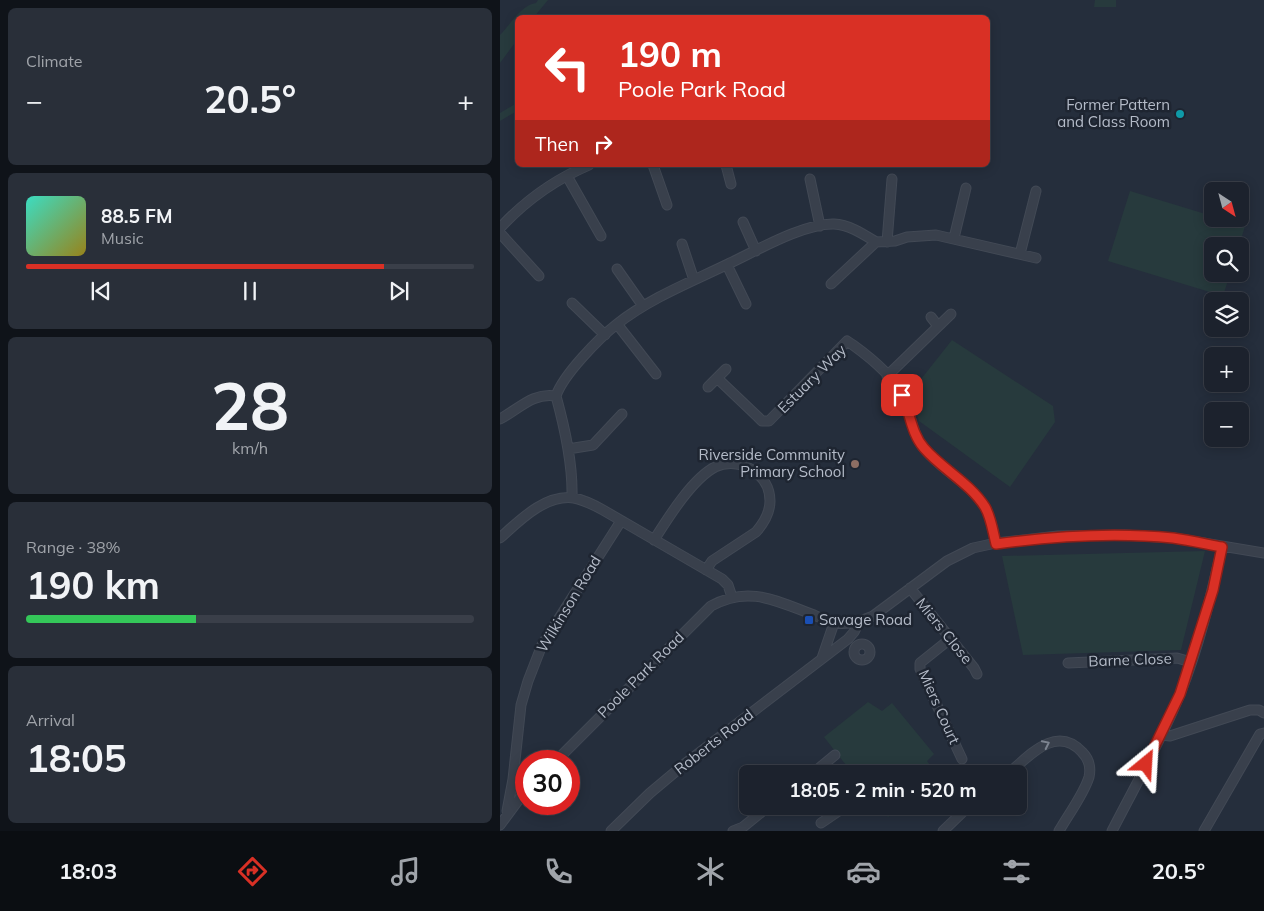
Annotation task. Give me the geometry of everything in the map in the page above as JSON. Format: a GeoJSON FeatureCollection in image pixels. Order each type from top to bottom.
{"type":"FeatureCollection","features":[{"type":"Feature","properties":{"kind":"street"},"geometry":{"type":"LineString","coordinates":[[500,228],[512,214],[566,176],[585,167]]}},
{"type":"Feature","properties":{"kind":"street"},"geometry":{"type":"LineString","coordinates":[[654,167],[667,205]]}},
{"type":"Feature","properties":{"kind":"street"},"geometry":{"type":"LineString","coordinates":[[727,167],[731,184]]}},
{"type":"Feature","properties":{"kind":"street"},"geometry":{"type":"LineString","coordinates":[[566,176],[601,236]]}},
{"type":"Feature","properties":{"kind":"street"},"geometry":{"type":"LineString","coordinates":[[810,179],[820,226]]}},
{"type":"Feature","properties":{"kind":"street"},"geometry":{"type":"LineString","coordinates":[[891,241],[892,179]]}},
{"type":"Feature","properties":{"kind":"street"},"geometry":{"type":"LineString","coordinates":[[954,238],[966,188]]}},
{"type":"Feature","properties":{"kind":"street"},"geometry":{"type":"LineString","coordinates":[[1020,254],[1036,191]]}},
{"type":"Feature","properties":{"kind":"street"},"geometry":{"type":"LineString","coordinates":[[743,222],[756,251]]}},
{"type":"Feature","properties":{"kind":"street"},"geometry":{"type":"LineString","coordinates":[[572,498],[573,477],[556,396],[566,378],[605,335],[643,306],[787,236],[820,226],[843,225],[860,231],[876,242],[922,235],[936,235],[1036,258]]}},
{"type":"Feature","properties":{"kind":"street"},"geometry":{"type":"LineString","coordinates":[[500,234],[539,276]]}},
{"type":"Feature","properties":{"kind":"street"},"geometry":{"type":"LineString","coordinates":[[831,284],[876,242]]}},
{"type":"Feature","properties":{"kind":"street"},"geometry":{"type":"LineString","coordinates":[[682,244],[694,280]]}},
{"type":"Feature","properties":{"kind":"street"},"geometry":{"type":"LineString","coordinates":[[727,265],[746,304]]}},
{"type":"Feature","properties":{"kind":"street"},"geometry":{"type":"LineString","coordinates":[[617,269],[643,306]]}},
{"type":"Feature","properties":{"kind":"street"},"geometry":{"type":"LineString","coordinates":[[572,303],[605,335]]}},
{"type":"Feature","properties":{"kind":"street"},"geometry":{"type":"LineString","coordinates":[[887,376],[950,314]]}},
{"type":"Feature","properties":{"kind":"street"},"geometry":{"type":"LineString","coordinates":[[931,317],[938,326]]}},
{"type":"Feature","properties":{"kind":"street"},"geometry":{"type":"LineString","coordinates":[[617,324],[656,374]]}},
{"type":"Feature","properties":{"kind":"street","name":"Estuary Way"},"geometry":{"type":"LineString","coordinates":[[718,378],[758,418],[769,421],[847,341],[863,352],[894,383],[903,397],[916,437],[924,448],[985,507],[990,518],[996,544]]}},
{"type":"Feature","properties":{"kind":"street"},"geometry":{"type":"LineString","coordinates":[[708,387],[726,369]]}},
{"type":"Feature","properties":{"kind":"street"},"geometry":{"type":"LineString","coordinates":[[500,419],[530,399],[546,394],[556,396]]}},
{"type":"Feature","properties":{"kind":"street"},"geometry":{"type":"LineString","coordinates":[[568,449],[593,445],[622,414]]}},
{"type":"Feature","properties":{"kind":"street"},"geometry":{"type":"LineString","coordinates":[[654,540],[674,509],[706,473],[724,464],[744,465],[754,471],[768,490],[770,502],[768,514],[756,532],[712,561],[706,570]]}},
{"type":"Feature","properties":{"kind":"street"},"geometry":{"type":"LineString","coordinates":[[500,538],[519,520],[543,505],[556,499],[572,498],[587,502],[621,520],[722,579],[728,585],[732,597],[742,595],[770,600],[834,623],[859,622],[873,616],[947,561],[973,548],[996,544],[1058,536],[1125,535],[1174,538],[1264,553]]}},
{"type":"Feature","properties":{"kind":"street","name":"Wilkinson Road"},"geometry":{"type":"LineString","coordinates":[[506,816],[513,779],[521,705],[528,681],[542,645],[621,520]]}},
{"type":"Feature","properties":{"kind":"street"},"geometry":{"type":"LineString","coordinates":[[1112,831],[1180,694],[1213,590],[1222,547]]}},
{"type":"Feature","properties":{"kind":"street","name":"Miers Close"},"geometry":{"type":"LineString","coordinates":[[910,588],[977,674]]}},
{"type":"Feature","properties":{"kind":"street","name":"Poole Park Road"},"geometry":{"type":"LineString","coordinates":[[567,750],[711,606],[732,597]]}},
{"type":"Feature","properties":{"kind":"street","name":"Roberts Road"},"geometry":{"type":"LineString","coordinates":[[617,829],[650,793],[687,762],[833,651],[854,632],[859,622]]}},
{"type":"Feature","properties":{"kind":"street"},"geometry":{"type":"LineString","coordinates":[[822,658],[834,623]]}},
{"type":"Feature","properties":{"kind":"street","name":"Miers Court"},"geometry":{"type":"LineString","coordinates":[[950,639],[925,658],[920,663],[920,669],[962,759]]}},
{"type":"Feature","properties":{"kind":"street"},"geometry":{"type":"LineString","coordinates":[[833,651],[854,651]]}},
{"type":"Feature","properties":{"kind":"street","name":"Barne Close"},"geometry":{"type":"LineString","coordinates":[[1068,663],[1177,658],[1191,662]]}},
{"type":"Feature","properties":{"kind":"street"},"geometry":{"type":"LineString","coordinates":[[1161,735],[1170,736],[1250,710],[1259,710],[1264,713]]}},
{"type":"Feature","properties":{"kind":"street"},"geometry":{"type":"LineString","coordinates":[[1204,831],[1260,734],[1264,732]]}},
{"type":"Feature","properties":{"kind":"street"},"geometry":{"type":"LineString","coordinates":[[1019,765],[1044,744],[1054,740],[1070,743],[1088,759],[1090,769],[1086,784],[1059,831]]}},
{"type":"Feature","properties":{"kind":"street"},"geometry":{"type":"LineString","coordinates":[[823,765],[835,755]]}},
{"type":"Feature","properties":{"kind":"street"},"geometry":{"type":"LineString","coordinates":[[500,825],[515,804]]}},
{"type":"Feature","properties":{"kind":"street"},"geometry":{"type":"LineString","coordinates":[[733,831],[743,829],[759,815]]}},
{"type":"Feature","properties":{"kind":"street"},"geometry":{"type":"LineString","coordinates":[[821,823],[829,815]]}},
{"type":"Feature","properties":{"kind":"street"},"geometry":{"type":"LineString","coordinates":[[943,831],[960,815]]}},
{"type":"Feature","properties":{"kind":"shaded area"},"geometry":{"type":"Polygon","coordinates":[[[538,0],[548,0],[536,15],[518,15],[525,7],[536,3],[538,0]]]}},
{"type":"Feature","properties":{"kind":"shaded area"},"geometry":{"type":"Polygon","coordinates":[[[1095,0],[1116,0],[1116,7],[1094,7],[1095,0]]]}},
{"type":"Feature","properties":{"kind":"shaded area"},"geometry":{"type":"Polygon","coordinates":[[[515,18],[515,43],[500,63],[500,35],[515,18]]]}},
{"type":"Feature","properties":{"kind":"shaded area"},"geometry":{"type":"Polygon","coordinates":[[[515,104],[515,112],[500,121],[500,113],[515,104]]]}},
{"type":"Feature","properties":{"kind":"shaded area"},"geometry":{"type":"Polygon","coordinates":[[[1130,191],[1204,214],[1204,228],[1244,228],[1242,237],[1204,237],[1204,282],[1227,282],[1224,292],[1210,292],[1108,261],[1130,191]]]}},
{"type":"Feature","properties":{"kind":"shaded area"},"geometry":{"type":"Polygon","coordinates":[[[952,340],[1053,406],[1055,422],[1010,487],[919,421],[910,393],[952,340]]]}},
{"type":"Feature","properties":{"kind":"shaded area"},"geometry":{"type":"Polygon","coordinates":[[[1205,551],[1181,650],[1023,655],[1002,556],[1205,551]]]}},
{"type":"Feature","properties":{"kind":"shaded area"},"geometry":{"type":"Polygon","coordinates":[[[868,702],[882,711],[892,703],[934,754],[927,761],[930,765],[846,765],[824,737],[868,702]]]}},
{"type":"Feature","properties":{"kind":"place","name":"Former Pattern and Class Room"},"geometry":{"type":"Point","coordinates":[1180,114]}},
{"type":"Feature","properties":{"kind":"place","name":"Riverside Community Primary School"},"geometry":{"type":"Point","coordinates":[855,464]}},
{"type":"Feature","properties":{"kind":"place","name":"Savage Road"},"geometry":{"type":"Point","coordinates":[809,620]}},
{"type":"Feature","properties":{"kind":"route"},"geometry":{"type":"LineString","coordinates":[[902,395],[916,437],[924,448],[985,507],[990,518],[996,544],[1058,536],[1125,535],[1174,538],[1222,547],[1213,590],[1180,694],[1146,764]]}}]}
